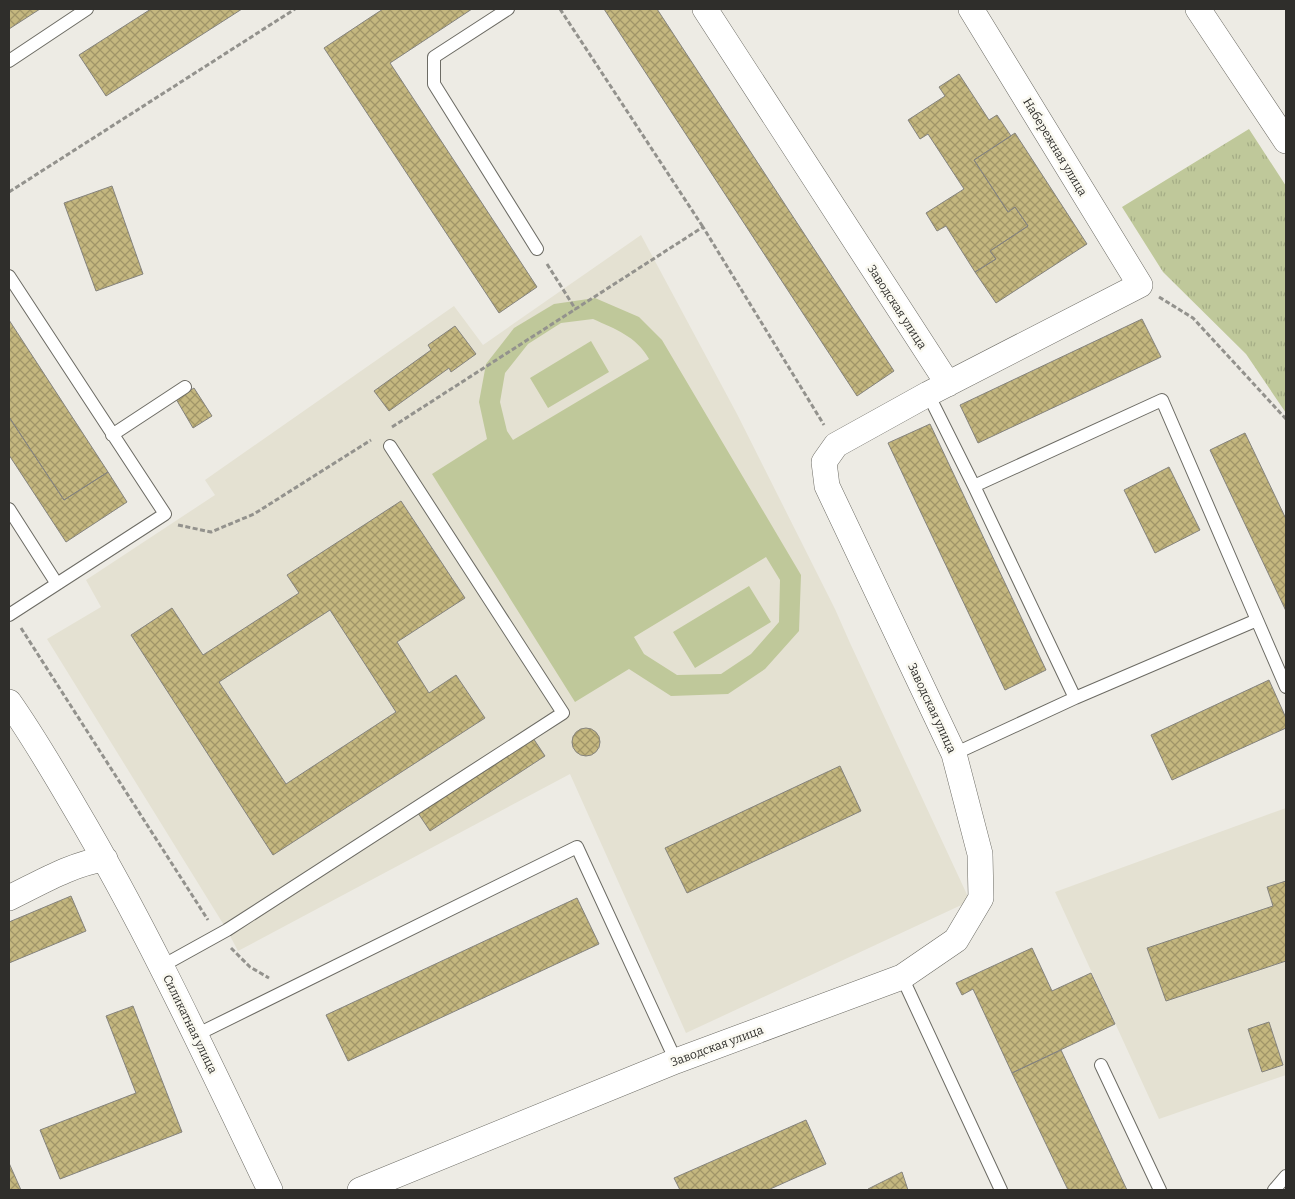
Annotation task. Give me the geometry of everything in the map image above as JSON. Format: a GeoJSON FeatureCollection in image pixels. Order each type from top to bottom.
{"type":"FeatureCollection","features":[{"type":"Feature","properties":{"kind":"street","name":"Заводская улица"},"geometry":{"type":"LineString","coordinates":[[705,9],[938,390]]}},
{"type":"Feature","properties":{"kind":"street","name":"Набережная улица"},"geometry":{"type":"LineString","coordinates":[[971,9],[1140,285]]}},
{"type":"Feature","properties":{"kind":"street"},"geometry":{"type":"LineString","coordinates":[[1198,9],[1286,141]]}},
{"type":"Feature","properties":{"kind":"street"},"geometry":{"type":"LineString","coordinates":[[836,445],[1140,285]]}},
{"type":"Feature","properties":{"kind":"street","name":"Заводская улица"},"geometry":{"type":"LineString","coordinates":[[360,1190],[676,1061],[902,977],[956,940],[981,898],[980,854],[954,754],[827,486],[824,462],[836,445]]}},
{"type":"Feature","properties":{"kind":"street","name":"Силикатная улица"},"geometry":{"type":"LineString","coordinates":[[9,702],[27,727],[105,860],[162,966],[270,1190]]}},
{"type":"Feature","properties":{"kind":"street"},"geometry":{"type":"LineString","coordinates":[[9,898],[66,870],[89,862],[105,860]]}},
{"type":"Feature","properties":{"kind":"lane"},"geometry":{"type":"LineString","coordinates":[[508,9],[434,58],[434,84],[537,249]]}},
{"type":"Feature","properties":{"kind":"lane"},"geometry":{"type":"LineString","coordinates":[[9,60],[79,11]]}},
{"type":"Feature","properties":{"kind":"lane"},"geometry":{"type":"LineString","coordinates":[[9,276],[165,514],[10,614]]}},
{"type":"Feature","properties":{"kind":"lane"},"geometry":{"type":"LineString","coordinates":[[112,435],[185,387]]}},
{"type":"Feature","properties":{"kind":"lane"},"geometry":{"type":"LineString","coordinates":[[938,390],[974,486],[1075,698]]}},
{"type":"Feature","properties":{"kind":"lane"},"geometry":{"type":"LineString","coordinates":[[974,486],[1162,400],[1286,687]]}},
{"type":"Feature","properties":{"kind":"lane"},"geometry":{"type":"LineString","coordinates":[[162,966],[218,935],[563,713],[390,446]]}},
{"type":"Feature","properties":{"kind":"lane"},"geometry":{"type":"LineString","coordinates":[[9,509],[56,584]]}},
{"type":"Feature","properties":{"kind":"lane"},"geometry":{"type":"LineString","coordinates":[[954,754],[1075,698],[1256,620]]}},
{"type":"Feature","properties":{"kind":"lane"},"geometry":{"type":"LineString","coordinates":[[196,1035],[577,847],[676,1061]]}},
{"type":"Feature","properties":{"kind":"lane"},"geometry":{"type":"LineString","coordinates":[[902,977],[1001,1190]]}},
{"type":"Feature","properties":{"kind":"lane"},"geometry":{"type":"LineString","coordinates":[[1101,1065],[1160,1190]]}},
{"type":"Feature","properties":{"kind":"lane"},"geometry":{"type":"LineString","coordinates":[[1274,1190],[1286,1176]]}},
{"type":"Feature","properties":{"kind":"path"},"geometry":{"type":"LineString","coordinates":[[9,192],[294,9]]}},
{"type":"Feature","properties":{"kind":"path"},"geometry":{"type":"LineString","coordinates":[[560,9],[703,227],[836,445]]}},
{"type":"Feature","properties":{"kind":"path"},"geometry":{"type":"LineString","coordinates":[[389,429],[703,227]]}},
{"type":"Feature","properties":{"kind":"path"},"geometry":{"type":"LineString","coordinates":[[537,249],[576,310]]}},
{"type":"Feature","properties":{"kind":"path"},"geometry":{"type":"LineString","coordinates":[[1140,285],[1193,318],[1286,419]]}},
{"type":"Feature","properties":{"kind":"path"},"geometry":{"type":"LineString","coordinates":[[165,514],[172,523],[211,532],[254,514],[372,439]]}},
{"type":"Feature","properties":{"kind":"path"},"geometry":{"type":"LineString","coordinates":[[10,614],[218,935],[250,967],[289,990]]}},
{"type":"Feature","properties":{"kind":"shaded area"},"geometry":{"type":"Polygon","coordinates":[[[641,235],[737,414],[835,609],[970,901],[686,1033],[570,774],[238,951],[227,930],[47,639],[101,607],[86,580],[215,495],[205,480],[454,306],[483,345],[641,235]]]}},
{"type":"Feature","properties":{"kind":"shaded area"},"geometry":{"type":"Polygon","coordinates":[[[1286,808],[1286,1075],[1159,1119],[1055,892],[1286,808]]]}},
{"type":"Feature","properties":{"kind":"green space"},"geometry":{"type":"Polygon","coordinates":[[[1249,129],[1286,186],[1286,413],[1246,354],[1163,272],[1122,207],[1249,129]]]}},
{"type":"Feature","properties":{"kind":"green space"},"geometry":{"type":"Polygon","coordinates":[[[595,298],[639,317],[662,340],[801,575],[799,631],[765,669],[728,694],[671,696],[629,669],[575,702],[432,474],[487,439],[479,402],[486,364],[514,328],[554,304],[595,298]],[[593,319],[561,323],[528,344],[505,373],[500,402],[507,431],[513,440],[649,359],[638,344],[631,339],[593,319]],[[766,557],[634,637],[644,654],[677,675],[721,674],[751,654],[779,622],[780,580],[766,557]]]}},
{"type":"Feature","properties":{"kind":"green space"},"geometry":{"type":"Polygon","coordinates":[[[591,341],[609,372],[548,408],[530,378],[591,341]]]}},
{"type":"Feature","properties":{"kind":"green space"},"geometry":{"type":"Polygon","coordinates":[[[749,586],[771,622],[695,668],[673,632],[749,586]]]}},
{"type":"Feature","properties":{"kind":"building"},"geometry":{"type":"Polygon","coordinates":[[[9,9],[40,9],[9,29],[9,9]]]}},
{"type":"Feature","properties":{"kind":"building"},"geometry":{"type":"Polygon","coordinates":[[[151,9],[242,9],[106,96],[79,55],[151,9]]]}},
{"type":"Feature","properties":{"kind":"building"},"geometry":{"type":"Polygon","coordinates":[[[383,9],[472,9],[390,63],[537,287],[499,313],[324,48],[383,9]]]}},
{"type":"Feature","properties":{"kind":"building"},"geometry":{"type":"Polygon","coordinates":[[[604,9],[657,9],[894,371],[857,396],[604,9]]]}},
{"type":"Feature","properties":{"kind":"building"},"geometry":{"type":"Polygon","coordinates":[[[959,74],[989,120],[997,115],[1011,136],[974,160],[1008,212],[1015,207],[1028,226],[990,251],[996,259],[975,272],[946,226],[937,231],[926,213],[964,189],[928,134],[920,139],[908,120],[945,96],[939,87],[959,74]]]}},
{"type":"Feature","properties":{"kind":"building"},"geometry":{"type":"Polygon","coordinates":[[[1015,133],[1087,244],[996,303],[975,272],[996,259],[990,251],[1028,226],[1015,207],[1008,212],[974,160],[1015,133]]]}},
{"type":"Feature","properties":{"kind":"building"},"geometry":{"type":"Polygon","coordinates":[[[112,186],[143,274],[96,291],[64,203],[112,186]]]}},
{"type":"Feature","properties":{"kind":"building"},"geometry":{"type":"Polygon","coordinates":[[[1142,319],[1161,357],[978,443],[960,405],[1142,319]]]}},
{"type":"Feature","properties":{"kind":"building"},"geometry":{"type":"Polygon","coordinates":[[[9,320],[108,472],[64,500],[9,417],[9,320]]]}},
{"type":"Feature","properties":{"kind":"building"},"geometry":{"type":"Polygon","coordinates":[[[455,326],[476,354],[451,372],[449,368],[389,411],[374,391],[431,350],[428,345],[455,326]]]}},
{"type":"Feature","properties":{"kind":"building"},"geometry":{"type":"Polygon","coordinates":[[[194,388],[212,416],[193,428],[176,399],[194,388]]]}},
{"type":"Feature","properties":{"kind":"building"},"geometry":{"type":"Polygon","coordinates":[[[9,417],[64,500],[108,472],[127,502],[66,542],[9,455],[9,417]]]}},
{"type":"Feature","properties":{"kind":"building"},"geometry":{"type":"Polygon","coordinates":[[[930,424],[1046,670],[1005,690],[888,443],[930,424]]]}},
{"type":"Feature","properties":{"kind":"building"},"geometry":{"type":"Polygon","coordinates":[[[1245,433],[1286,519],[1286,611],[1210,450],[1245,433]]]}},
{"type":"Feature","properties":{"kind":"building"},"geometry":{"type":"Polygon","coordinates":[[[1169,467],[1200,530],[1155,553],[1124,490],[1169,467]]]}},
{"type":"Feature","properties":{"kind":"building"},"geometry":{"type":"Polygon","coordinates":[[[401,501],[465,598],[397,642],[429,693],[456,675],[485,718],[273,855],[131,635],[172,608],[203,655],[299,593],[287,575],[401,501]],[[330,610],[219,682],[286,784],[396,712],[330,610]]]}},
{"type":"Feature","properties":{"kind":"building"},"geometry":{"type":"Polygon","coordinates":[[[1269,680],[1286,718],[1286,728],[1172,780],[1151,735],[1269,680]]]}},
{"type":"Feature","properties":{"kind":"building"},"geometry":{"type":"Polygon","coordinates":[[[586,728],[596,732],[600,742],[596,752],[586,756],[576,752],[572,742],[576,732],[586,728]]]}},
{"type":"Feature","properties":{"kind":"building"},"geometry":{"type":"Polygon","coordinates":[[[533,738],[545,756],[430,831],[418,813],[533,738]]]}},
{"type":"Feature","properties":{"kind":"building"},"geometry":{"type":"Polygon","coordinates":[[[840,766],[861,811],[687,893],[665,848],[840,766]]]}},
{"type":"Feature","properties":{"kind":"building"},"geometry":{"type":"Polygon","coordinates":[[[1286,881],[1286,961],[1166,1001],[1147,948],[1273,906],[1267,887],[1286,881]]]}},
{"type":"Feature","properties":{"kind":"building"},"geometry":{"type":"Polygon","coordinates":[[[71,896],[86,931],[9,963],[9,922],[71,896]]]}},
{"type":"Feature","properties":{"kind":"building"},"geometry":{"type":"Polygon","coordinates":[[[577,898],[599,944],[348,1061],[326,1015],[577,898]]]}},
{"type":"Feature","properties":{"kind":"building"},"geometry":{"type":"Polygon","coordinates":[[[1032,948],[1052,991],[1091,973],[1115,1024],[1012,1073],[973,989],[962,995],[956,983],[1032,948]]]}},
{"type":"Feature","properties":{"kind":"building"},"geometry":{"type":"Polygon","coordinates":[[[133,1006],[182,1132],[60,1179],[40,1130],[136,1093],[106,1016],[133,1006]]]}},
{"type":"Feature","properties":{"kind":"building"},"geometry":{"type":"Polygon","coordinates":[[[1269,1022],[1283,1065],[1262,1072],[1248,1029],[1269,1022]]]}},
{"type":"Feature","properties":{"kind":"building"},"geometry":{"type":"Polygon","coordinates":[[[1061,1050],[1127,1190],[1068,1190],[1012,1073],[1061,1050]]]}},
{"type":"Feature","properties":{"kind":"building"},"geometry":{"type":"Polygon","coordinates":[[[806,1120],[826,1164],[768,1190],[680,1190],[674,1178],[806,1120]]]}},
{"type":"Feature","properties":{"kind":"building"},"geometry":{"type":"Polygon","coordinates":[[[9,1163],[21,1190],[9,1190],[9,1163]]]}},
{"type":"Feature","properties":{"kind":"building"},"geometry":{"type":"Polygon","coordinates":[[[902,1172],[908,1190],[868,1190],[868,1189],[902,1172]]]}}]}
